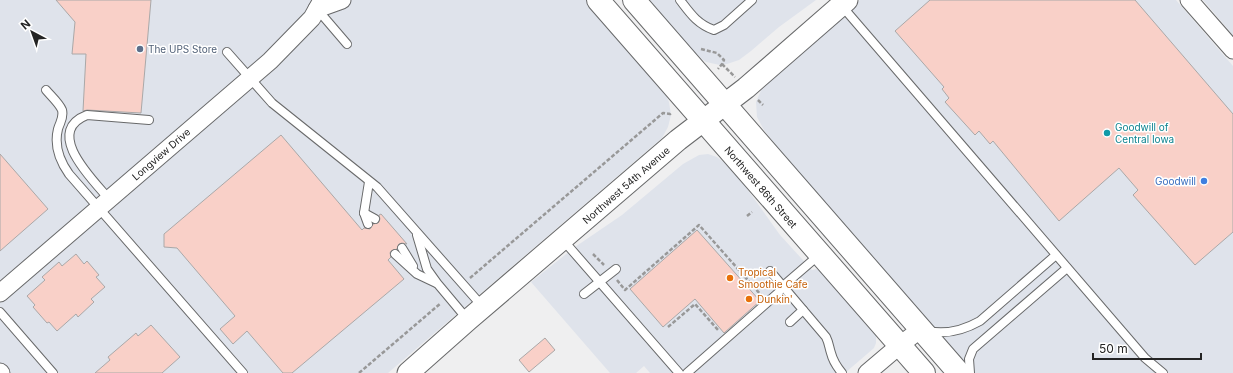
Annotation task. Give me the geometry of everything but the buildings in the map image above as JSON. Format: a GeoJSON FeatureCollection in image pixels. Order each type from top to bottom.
{"type":"FeatureCollection","features":[{"type":"Feature","properties":{"kind":"main road","name":"Northwest 86th Street"},"geometry":{"type":"LineString","coordinates":[[598,0],[924,373]]}},
{"type":"Feature","properties":{"kind":"main road"},"geometry":{"type":"LineString","coordinates":[[634,0],[960,373]]}},
{"type":"Feature","properties":{"kind":"street"},"geometry":{"type":"LineString","coordinates":[[316,3],[342,0]]}},
{"type":"Feature","properties":{"kind":"street"},"geometry":{"type":"LineString","coordinates":[[1189,0],[1233,50]]}},
{"type":"Feature","properties":{"kind":"street","name":"Northwest 54th Avenue"},"geometry":{"type":"LineString","coordinates":[[408,373],[703,120],[746,88],[841,2]]}},
{"type":"Feature","properties":{"kind":"street","name":"Longview Drive"},"geometry":{"type":"LineString","coordinates":[[0,293],[270,61],[312,18],[316,3]]}},
{"type":"Feature","properties":{"kind":"street"},"geometry":{"type":"LineString","coordinates":[[867,373],[921,329]]}},
{"type":"Feature","properties":{"kind":"lane"},"geometry":{"type":"LineString","coordinates":[[680,0],[703,26],[714,30],[724,25],[752,0]]}},
{"type":"Feature","properties":{"kind":"lane"},"geometry":{"type":"LineString","coordinates":[[841,2],[1145,358],[1163,373]]}},
{"type":"Feature","properties":{"kind":"lane"},"geometry":{"type":"LineString","coordinates":[[316,3],[347,44]]}},
{"type":"Feature","properties":{"kind":"lane"},"geometry":{"type":"LineString","coordinates":[[227,52],[272,103],[377,187],[416,233],[439,256],[476,314]]}},
{"type":"Feature","properties":{"kind":"lane"},"geometry":{"type":"LineString","coordinates":[[46,90],[62,110],[62,119],[57,144],[60,160],[69,174],[104,203]]}},
{"type":"Feature","properties":{"kind":"lane"},"geometry":{"type":"LineString","coordinates":[[149,120],[87,115],[80,117],[73,123],[70,131],[72,152],[104,203],[243,373]]}},
{"type":"Feature","properties":{"kind":"lane"},"geometry":{"type":"LineString","coordinates":[[369,182],[364,213],[371,222]]}},
{"type":"Feature","properties":{"kind":"lane"},"geometry":{"type":"LineString","coordinates":[[416,233],[427,269],[436,283]]}},
{"type":"Feature","properties":{"kind":"lane"},"geometry":{"type":"LineString","coordinates":[[563,239],[679,373]]}},
{"type":"Feature","properties":{"kind":"lane"},"geometry":{"type":"LineString","coordinates":[[402,248],[418,274]]}},
{"type":"Feature","properties":{"kind":"lane"},"geometry":{"type":"LineString","coordinates":[[395,254],[418,274],[436,283],[476,314]]}},
{"type":"Feature","properties":{"kind":"lane"},"geometry":{"type":"LineString","coordinates":[[687,373],[820,254]]}},
{"type":"Feature","properties":{"kind":"lane"},"geometry":{"type":"LineString","coordinates":[[921,329],[935,332],[956,331],[967,328],[980,321],[1056,255]]}},
{"type":"Feature","properties":{"kind":"lane"},"geometry":{"type":"LineString","coordinates":[[584,294],[616,268]]}},
{"type":"Feature","properties":{"kind":"lane"},"geometry":{"type":"LineString","coordinates":[[970,373],[969,359],[973,349],[1067,268]]}},
{"type":"Feature","properties":{"kind":"lane"},"geometry":{"type":"LineString","coordinates":[[770,271],[826,337],[829,342],[831,354],[842,373]]}},
{"type":"Feature","properties":{"kind":"lane"},"geometry":{"type":"LineString","coordinates":[[790,322],[802,310]]}},
{"type":"Feature","properties":{"kind":"lane"},"geometry":{"type":"LineString","coordinates":[[0,312],[53,373]]}},
{"type":"Feature","properties":{"kind":"path"},"geometry":{"type":"LineString","coordinates":[[722,64],[724,60]]}},
{"type":"Feature","properties":{"kind":"path"},"geometry":{"type":"LineString","coordinates":[[467,281],[663,113],[670,114]]}},
{"type":"Feature","properties":{"kind":"path"},"geometry":{"type":"LineString","coordinates":[[747,216],[752,212]]}},
{"type":"Feature","properties":{"kind":"path"},"geometry":{"type":"LineString","coordinates":[[616,280],[625,290],[699,225],[764,299]]}},
{"type":"Feature","properties":{"kind":"path"},"geometry":{"type":"LineString","coordinates":[[594,254],[605,266]]}},
{"type":"Feature","properties":{"kind":"path"},"geometry":{"type":"LineString","coordinates":[[359,373],[442,302]]}},
{"type":"Feature","properties":{"kind":"path"},"geometry":{"type":"LineString","coordinates":[[668,327],[695,304],[723,336]]}},
{"type":"Feature","properties":{"kind":"shaded area"},"geometry":{"type":"Polygon","coordinates":[[[0,0],[587,0],[639,59],[664,91],[669,102],[671,115],[668,127],[662,138],[388,373],[0,373],[0,0]]]}},
{"type":"Feature","properties":{"kind":"shaded area"},"geometry":{"type":"Polygon","coordinates":[[[647,0],[816,0],[779,27],[739,60],[720,65],[703,60],[691,49],[647,0]]]}},
{"type":"Feature","properties":{"kind":"shaded area"},"geometry":{"type":"Polygon","coordinates":[[[860,0],[1176,0],[1233,66],[1233,373],[971,373],[789,163],[764,130],[757,117],[756,102],[762,88],[860,0]]]}},
{"type":"Feature","properties":{"kind":"shaded area"},"geometry":{"type":"Polygon","coordinates":[[[1203,0],[1233,0],[1233,35],[1203,0]]]}},
{"type":"Feature","properties":{"kind":"shaded area"},"geometry":{"type":"Polygon","coordinates":[[[708,154],[717,157],[725,163],[740,179],[780,235],[812,270],[816,269],[824,272],[876,333],[876,343],[874,348],[845,373],[650,373],[644,366],[636,373],[610,373],[531,282],[575,247],[622,215],[683,164],[699,155],[708,154]]]}},
{"type":"Feature","properties":{"kind":"place","name":"The UPS Store"},"geometry":{"type":"Point","coordinates":[140,49]}},
{"type":"Feature","properties":{"kind":"place","name":"Goodwill of Central Iowa"},"geometry":{"type":"Point","coordinates":[1107,133]}},
{"type":"Feature","properties":{"kind":"place","name":"Goodwill"},"geometry":{"type":"Point","coordinates":[1204,181]}},
{"type":"Feature","properties":{"kind":"place","name":"Tropical Smoothie Cafe"},"geometry":{"type":"Point","coordinates":[730,278]}},
{"type":"Feature","properties":{"kind":"place","name":"Dunkin'"},"geometry":{"type":"Point","coordinates":[749,299]}}]}
